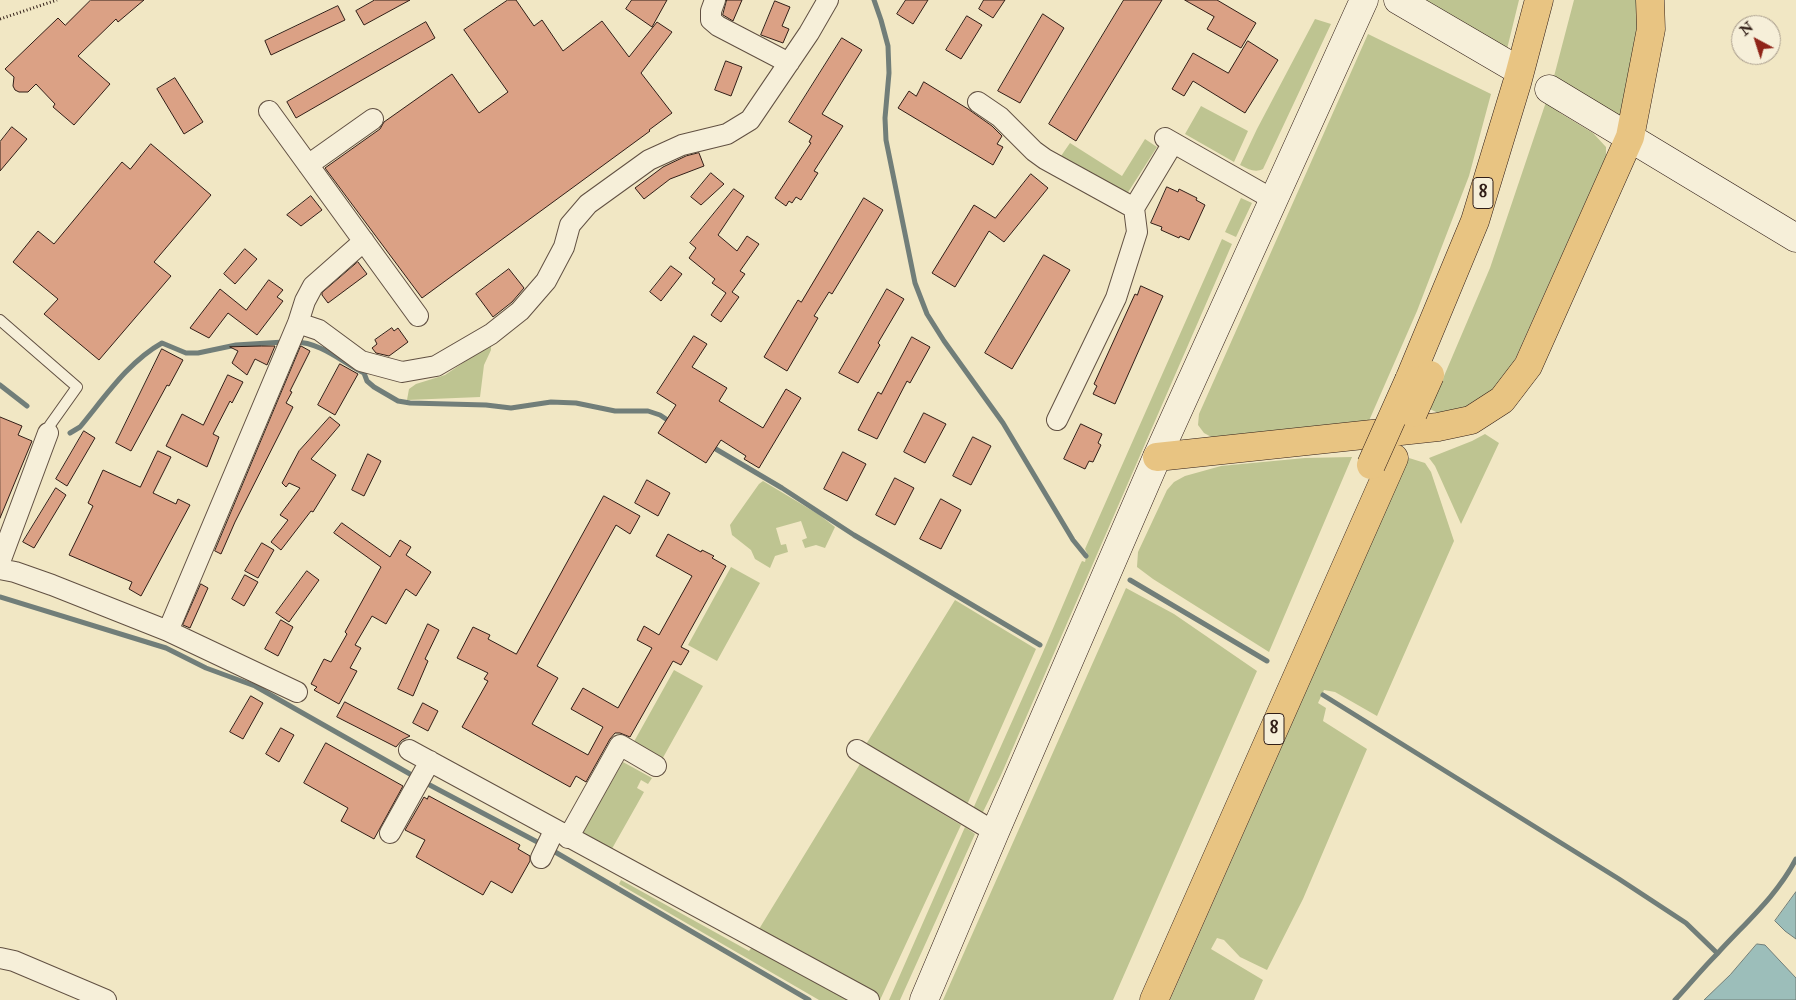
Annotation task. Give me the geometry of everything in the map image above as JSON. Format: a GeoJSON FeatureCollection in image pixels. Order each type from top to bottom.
{"type":"FeatureCollection","features":[{"type":"Feature","properties":{"kind":"highway","name":"8"},"geometry":{"type":"LineString","coordinates":[[1419,378],[1474,221],[1517,83],[1539,0]]}},
{"type":"Feature","properties":{"kind":"highway","name":"8"},"geometry":{"type":"LineString","coordinates":[[1154,1000],[1382,462],[1491,224],[1532,96],[1558,0]]}},
{"type":"Feature","properties":{"kind":"highway"},"geometry":{"type":"LineString","coordinates":[[1157,457],[1438,427],[1471,420],[1502,400],[1528,366],[1630,138],[1651,29],[1650,0]]}},
{"type":"Feature","properties":{"kind":"highway","name":"8"},"geometry":{"type":"LineString","coordinates":[[1135,1000],[1382,462]]}},
{"type":"Feature","properties":{"kind":"main road"},"geometry":{"type":"LineString","coordinates":[[924,1000],[1157,457],[1364,0]]}},
{"type":"Feature","properties":{"kind":"main road"},"geometry":{"type":"LineString","coordinates":[[1398,0],[1511,66]]}},
{"type":"Feature","properties":{"kind":"main road"},"geometry":{"type":"LineString","coordinates":[[1549,89],[1796,238]]}},
{"type":"Feature","properties":{"kind":"street"},"geometry":{"type":"LineString","coordinates":[[715,0],[711,11],[711,20],[718,26],[789,64]]}},
{"type":"Feature","properties":{"kind":"street"},"geometry":{"type":"LineString","coordinates":[[298,323],[318,330],[361,361],[402,372],[436,366],[491,334],[520,311],[546,281],[564,246],[570,225],[588,204],[648,160],[682,145],[727,134],[750,120],[789,64],[828,0]]}},
{"type":"Feature","properties":{"kind":"street"},"geometry":{"type":"LineString","coordinates":[[978,102],[1000,117],[1045,159],[1134,208]]}},
{"type":"Feature","properties":{"kind":"street"},"geometry":{"type":"LineString","coordinates":[[269,111],[418,316]]}},
{"type":"Feature","properties":{"kind":"street"},"geometry":{"type":"LineString","coordinates":[[308,165],[373,119]]}},
{"type":"Feature","properties":{"kind":"street"},"geometry":{"type":"LineString","coordinates":[[1057,420],[1116,298],[1136,232],[1134,208],[1169,140],[1274,200]]}},
{"type":"Feature","properties":{"kind":"street"},"geometry":{"type":"LineString","coordinates":[[168,631],[298,323],[305,301],[313,286],[364,241]]}},
{"type":"Feature","properties":{"kind":"street"},"geometry":{"type":"LineString","coordinates":[[0,562],[48,433]]}},
{"type":"Feature","properties":{"kind":"street"},"geometry":{"type":"LineString","coordinates":[[0,569],[15,572],[52,585],[168,631],[296,692]]}},
{"type":"Feature","properties":{"kind":"street"},"geometry":{"type":"LineString","coordinates":[[551,844],[620,745],[656,766]]}},
{"type":"Feature","properties":{"kind":"street"},"geometry":{"type":"LineString","coordinates":[[409,750],[423,774],[551,844],[869,1000]]}},
{"type":"Feature","properties":{"kind":"street"},"geometry":{"type":"LineString","coordinates":[[857,750],[995,832]]}},
{"type":"Feature","properties":{"kind":"street"},"geometry":{"type":"LineString","coordinates":[[390,833],[423,774]]}},
{"type":"Feature","properties":{"kind":"street"},"geometry":{"type":"LineString","coordinates":[[0,958],[14,961],[106,1000]]}},
{"type":"Feature","properties":{"kind":"lane"},"geometry":{"type":"LineString","coordinates":[[0,320],[77,387],[50,425],[48,433]]}},
{"type":"Feature","properties":{"kind":"path"},"geometry":{"type":"LineString","coordinates":[[0,19],[57,0]]}},
{"type":"Feature","properties":{"kind":"green space"},"geometry":{"type":"Polygon","coordinates":[[[1419,0],[1519,0],[1507,49],[1419,0]]]}},
{"type":"Feature","properties":{"kind":"green space"},"geometry":{"type":"Polygon","coordinates":[[[1574,0],[1639,0],[1639,21],[1620,119],[1552,84],[1574,0]]]}},
{"type":"Feature","properties":{"kind":"green space"},"geometry":{"type":"Polygon","coordinates":[[[1315,19],[1331,24],[1263,169],[1254,171],[1246,168],[1240,165],[1315,19]]]}},
{"type":"Feature","properties":{"kind":"green space"},"geometry":{"type":"Polygon","coordinates":[[[1368,34],[1491,94],[1469,176],[1417,311],[1368,423],[1217,440],[1204,433],[1198,425],[1199,414],[1368,34]]]}},
{"type":"Feature","properties":{"kind":"green space"},"geometry":{"type":"Polygon","coordinates":[[[1548,96],[1560,113],[1593,133],[1606,147],[1606,156],[1508,375],[1479,401],[1444,416],[1430,409],[1490,268],[1548,96]]]}},
{"type":"Feature","properties":{"kind":"green space"},"geometry":{"type":"Polygon","coordinates":[[[1201,106],[1248,131],[1234,162],[1185,134],[1201,106]]]}},
{"type":"Feature","properties":{"kind":"green space"},"geometry":{"type":"Polygon","coordinates":[[[1145,139],[1157,147],[1125,197],[1061,156],[1070,143],[1122,176],[1145,139]]]}},
{"type":"Feature","properties":{"kind":"green space"},"geometry":{"type":"Polygon","coordinates":[[[1241,198],[1252,203],[1236,237],[1225,232],[1241,198]]]}},
{"type":"Feature","properties":{"kind":"green space"},"geometry":{"type":"Polygon","coordinates":[[[1222,239],[1232,244],[1001,775],[983,812],[979,815],[972,811],[1080,565],[1082,561],[1085,562],[1087,553],[1085,549],[1222,239]]]}},
{"type":"Feature","properties":{"kind":"green space"},"geometry":{"type":"Polygon","coordinates":[[[491,344],[491,350],[484,365],[480,397],[407,400],[409,389],[416,384],[445,375],[491,344]]]}},
{"type":"Feature","properties":{"kind":"green space"},"geometry":{"type":"Polygon","coordinates":[[[1485,434],[1499,443],[1461,524],[1435,466],[1429,458],[1485,434]]]}},
{"type":"Feature","properties":{"kind":"green space"},"geometry":{"type":"Polygon","coordinates":[[[1352,457],[1269,652],[1137,567],[1138,552],[1167,490],[1174,482],[1185,476],[1221,466],[1305,458],[1352,457]]]}},
{"type":"Feature","properties":{"kind":"green space"},"geometry":{"type":"Polygon","coordinates":[[[1409,458],[1425,463],[1431,472],[1454,541],[1377,716],[1335,692],[1324,690],[1318,703],[1326,708],[1323,721],[1367,749],[1303,899],[1267,970],[1240,957],[1224,940],[1217,938],[1211,949],[1263,980],[1254,1000],[1170,1000],[1409,458]]]}},
{"type":"Feature","properties":{"kind":"green space"},"geometry":{"type":"Polygon","coordinates":[[[763,481],[818,514],[835,527],[825,548],[816,545],[805,548],[802,540],[807,538],[801,521],[776,528],[781,545],[786,544],[788,552],[775,556],[770,568],[755,559],[751,550],[732,535],[730,525],[763,481]]]}},
{"type":"Feature","properties":{"kind":"green space"},"geometry":{"type":"Polygon","coordinates":[[[731,567],[760,583],[717,661],[688,645],[731,567]]]}},
{"type":"Feature","properties":{"kind":"green space"},"geometry":{"type":"Polygon","coordinates":[[[1126,588],[1174,614],[1257,671],[1113,1000],[943,1000],[1126,588]]]}},
{"type":"Feature","properties":{"kind":"green space"},"geometry":{"type":"Polygon","coordinates":[[[955,600],[1036,649],[966,807],[865,746],[955,600]]]}},
{"type":"Feature","properties":{"kind":"green space"},"geometry":{"type":"Polygon","coordinates":[[[674,670],[703,686],[660,763],[631,747],[674,670]]]}},
{"type":"Feature","properties":{"kind":"green space"},"geometry":{"type":"Polygon","coordinates":[[[623,762],[652,778],[648,784],[641,780],[637,788],[644,792],[609,854],[580,837],[623,762]]]}},
{"type":"Feature","properties":{"kind":"green space"},"geometry":{"type":"Polygon","coordinates":[[[860,764],[961,825],[880,1000],[756,934],[860,764]]]}},
{"type":"Feature","properties":{"kind":"green space"},"geometry":{"type":"Polygon","coordinates":[[[965,827],[975,834],[900,1000],[889,1000],[965,827]]]}},
{"type":"Feature","properties":{"kind":"green space"},"geometry":{"type":"Polygon","coordinates":[[[621,880],[749,951],[752,947],[850,1000],[819,1000],[619,884],[621,880]]]}},
{"type":"Feature","properties":{"kind":"water"},"geometry":{"type":"Polygon","coordinates":[[[1796,892],[1796,939],[1775,921],[1796,892]]]}},
{"type":"Feature","properties":{"kind":"water"},"geometry":{"type":"Polygon","coordinates":[[[1757,944],[1765,945],[1796,978],[1796,1000],[1704,1000],[1730,975],[1757,944]]]}},
{"type":"Feature","properties":{"kind":"building"},"geometry":{"type":"Polygon","coordinates":[[[91,0],[144,0],[118,22],[116,19],[78,56],[110,84],[74,125],[53,107],[55,104],[36,84],[28,92],[15,90],[13,86],[14,77],[5,69],[58,18],[65,25],[91,0]]]}},
{"type":"Feature","properties":{"kind":"building"},"geometry":{"type":"Polygon","coordinates":[[[375,0],[410,0],[364,25],[356,11],[375,0]]]}},
{"type":"Feature","properties":{"kind":"building"},"geometry":{"type":"Polygon","coordinates":[[[508,0],[516,0],[534,26],[542,20],[563,51],[602,21],[629,57],[657,22],[672,32],[641,73],[672,113],[422,298],[325,168],[380,129],[384,122],[452,74],[479,113],[508,92],[464,30],[508,0]]]}},
{"type":"Feature","properties":{"kind":"building"},"geometry":{"type":"Polygon","coordinates":[[[632,0],[667,0],[652,27],[626,9],[632,0]]]}},
{"type":"Feature","properties":{"kind":"building"},"geometry":{"type":"Polygon","coordinates":[[[727,0],[742,0],[733,21],[723,15],[727,0]]]}},
{"type":"Feature","properties":{"kind":"building"},"geometry":{"type":"Polygon","coordinates":[[[906,0],[928,0],[913,24],[897,14],[906,0]]]}},
{"type":"Feature","properties":{"kind":"building"},"geometry":{"type":"Polygon","coordinates":[[[984,0],[1005,0],[993,18],[979,9],[984,0]]]}},
{"type":"Feature","properties":{"kind":"building"},"geometry":{"type":"Polygon","coordinates":[[[1124,0],[1162,0],[1076,141],[1049,124],[1124,0]]]}},
{"type":"Feature","properties":{"kind":"building"},"geometry":{"type":"Polygon","coordinates":[[[1185,0],[1217,0],[1256,23],[1241,48],[1207,29],[1214,17],[1185,0]]]}},
{"type":"Feature","properties":{"kind":"building"},"geometry":{"type":"Polygon","coordinates":[[[775,1],[790,7],[782,26],[789,29],[783,43],[761,35],[775,1]]]}},
{"type":"Feature","properties":{"kind":"building"},"geometry":{"type":"Polygon","coordinates":[[[338,6],[345,20],[271,55],[265,41],[338,6]]]}},
{"type":"Feature","properties":{"kind":"building"},"geometry":{"type":"Polygon","coordinates":[[[1043,14],[1064,28],[1020,103],[998,91],[1043,14]]]}},
{"type":"Feature","properties":{"kind":"building"},"geometry":{"type":"Polygon","coordinates":[[[967,16],[982,25],[961,59],[946,50],[967,16]]]}},
{"type":"Feature","properties":{"kind":"building"},"geometry":{"type":"Polygon","coordinates":[[[426,22],[435,38],[296,118],[287,102],[426,22]]]}},
{"type":"Feature","properties":{"kind":"building"},"geometry":{"type":"Polygon","coordinates":[[[842,38],[862,50],[822,114],[843,126],[814,171],[818,173],[801,200],[796,197],[792,203],[789,201],[786,206],[775,198],[811,143],[809,142],[812,136],[789,122],[842,38]]]}},
{"type":"Feature","properties":{"kind":"building"},"geometry":{"type":"Polygon","coordinates":[[[1248,41],[1278,60],[1245,113],[1193,81],[1184,96],[1172,89],[1193,53],[1228,73],[1248,41]]]}},
{"type":"Feature","properties":{"kind":"building"},"geometry":{"type":"Polygon","coordinates":[[[726,61],[742,67],[731,96],[715,90],[726,61]]]}},
{"type":"Feature","properties":{"kind":"building"},"geometry":{"type":"Polygon","coordinates":[[[175,78],[203,122],[184,134],[157,89],[175,78]]]}},
{"type":"Feature","properties":{"kind":"building"},"geometry":{"type":"Polygon","coordinates":[[[924,82],[968,109],[992,126],[1002,136],[997,144],[1003,147],[993,165],[898,108],[909,91],[916,96],[924,82]]]}},
{"type":"Feature","properties":{"kind":"building"},"geometry":{"type":"Polygon","coordinates":[[[12,127],[27,139],[0,171],[0,142],[12,127]]]}},
{"type":"Feature","properties":{"kind":"building"},"geometry":{"type":"Polygon","coordinates":[[[151,144],[211,195],[154,262],[171,276],[99,360],[44,314],[58,299],[13,262],[38,231],[54,244],[122,162],[130,169],[151,144]]]}},
{"type":"Feature","properties":{"kind":"building"},"geometry":{"type":"Polygon","coordinates":[[[699,153],[704,166],[670,179],[644,199],[635,188],[663,167],[686,156],[699,153]]]}},
{"type":"Feature","properties":{"kind":"building"},"geometry":{"type":"Polygon","coordinates":[[[711,173],[724,184],[701,205],[691,197],[711,173]]]}},
{"type":"Feature","properties":{"kind":"building"},"geometry":{"type":"Polygon","coordinates":[[[1031,174],[1048,188],[1004,242],[989,231],[955,287],[932,273],[974,205],[995,218],[1031,174]]]}},
{"type":"Feature","properties":{"kind":"building"},"geometry":{"type":"Polygon","coordinates":[[[1167,187],[1178,192],[1179,189],[1197,198],[1196,200],[1205,205],[1189,240],[1161,230],[1162,227],[1151,223],[1167,187]]]}},
{"type":"Feature","properties":{"kind":"building"},"geometry":{"type":"Polygon","coordinates":[[[734,189],[744,196],[718,235],[737,251],[747,236],[759,244],[740,271],[745,274],[732,292],[739,297],[721,322],[711,315],[726,293],[712,283],[715,279],[689,258],[696,248],[690,243],[734,189]]]}},
{"type":"Feature","properties":{"kind":"building"},"geometry":{"type":"Polygon","coordinates":[[[311,196],[322,210],[301,226],[287,215],[311,196]]]}},
{"type":"Feature","properties":{"kind":"building"},"geometry":{"type":"Polygon","coordinates":[[[864,198],[883,210],[832,294],[829,292],[814,316],[818,318],[787,371],[764,357],[798,300],[801,302],[864,198]]]}},
{"type":"Feature","properties":{"kind":"building"},"geometry":{"type":"Polygon","coordinates":[[[245,249],[257,259],[235,284],[224,274],[245,249]]]}},
{"type":"Feature","properties":{"kind":"building"},"geometry":{"type":"Polygon","coordinates":[[[1044,255],[1070,270],[1012,369],[985,353],[1044,255]]]}},
{"type":"Feature","properties":{"kind":"building"},"geometry":{"type":"Polygon","coordinates":[[[358,262],[367,274],[328,303],[322,293],[358,262]]]}},
{"type":"Feature","properties":{"kind":"building"},"geometry":{"type":"Polygon","coordinates":[[[671,266],[682,274],[661,301],[650,292],[671,266]]]}},
{"type":"Feature","properties":{"kind":"building"},"geometry":{"type":"Polygon","coordinates":[[[509,269],[524,288],[512,302],[493,317],[476,294],[509,269]]]}},
{"type":"Feature","properties":{"kind":"building"},"geometry":{"type":"Polygon","coordinates":[[[269,280],[283,290],[277,297],[283,301],[257,335],[228,313],[209,338],[190,328],[220,289],[246,310],[269,280]]]}},
{"type":"Feature","properties":{"kind":"building"},"geometry":{"type":"Polygon","coordinates":[[[1141,286],[1163,296],[1115,404],[1093,394],[1097,386],[1094,384],[1135,294],[1137,295],[1141,286]]]}},
{"type":"Feature","properties":{"kind":"building"},"geometry":{"type":"Polygon","coordinates":[[[887,289],[904,299],[878,343],[880,345],[858,383],[839,373],[887,289]]]}},
{"type":"Feature","properties":{"kind":"building"},"geometry":{"type":"Polygon","coordinates":[[[392,328],[394,331],[398,328],[408,342],[389,356],[376,353],[372,348],[377,344],[375,340],[392,328]]]}},
{"type":"Feature","properties":{"kind":"building"},"geometry":{"type":"Polygon","coordinates":[[[694,336],[707,344],[692,367],[727,388],[719,401],[763,428],[786,389],[801,398],[759,468],[744,459],[746,456],[721,440],[706,463],[658,433],[676,405],[657,393],[694,336]]]}},
{"type":"Feature","properties":{"kind":"building"},"geometry":{"type":"Polygon","coordinates":[[[912,337],[930,347],[910,383],[907,381],[877,439],[858,430],[878,392],[881,394],[912,337]]]}},
{"type":"Feature","properties":{"kind":"building"},"geometry":{"type":"Polygon","coordinates":[[[275,346],[267,365],[255,359],[247,375],[232,363],[238,351],[230,347],[275,346]]]}},
{"type":"Feature","properties":{"kind":"building"},"geometry":{"type":"Polygon","coordinates":[[[301,346],[310,351],[286,403],[293,407],[235,522],[221,554],[215,551],[301,346]]]}},
{"type":"Feature","properties":{"kind":"building"},"geometry":{"type":"Polygon","coordinates":[[[162,349],[183,360],[131,451],[116,443],[162,349]]]}},
{"type":"Feature","properties":{"kind":"building"},"geometry":{"type":"Polygon","coordinates":[[[340,364],[358,374],[335,415],[318,405],[340,364]]]}},
{"type":"Feature","properties":{"kind":"building"},"geometry":{"type":"Polygon","coordinates":[[[228,375],[243,382],[232,403],[230,401],[213,434],[219,437],[207,467],[166,446],[182,414],[203,425],[228,375]]]}},
{"type":"Feature","properties":{"kind":"building"},"geometry":{"type":"Polygon","coordinates":[[[924,413],[946,424],[925,463],[904,452],[924,413]]]}},
{"type":"Feature","properties":{"kind":"building"},"geometry":{"type":"Polygon","coordinates":[[[0,417],[22,426],[18,435],[32,441],[0,518],[0,417]]]}},
{"type":"Feature","properties":{"kind":"building"},"geometry":{"type":"Polygon","coordinates":[[[330,417],[340,425],[311,459],[336,475],[313,512],[311,511],[281,550],[271,542],[288,520],[280,515],[300,488],[289,483],[286,487],[282,483],[299,451],[330,417]]]}},
{"type":"Feature","properties":{"kind":"building"},"geometry":{"type":"Polygon","coordinates":[[[1081,424],[1102,434],[1098,443],[1101,445],[1093,462],[1089,461],[1085,469],[1064,459],[1081,424]]]}},
{"type":"Feature","properties":{"kind":"building"},"geometry":{"type":"Polygon","coordinates":[[[84,431],[95,438],[67,486],[56,479],[84,431]]]}},
{"type":"Feature","properties":{"kind":"building"},"geometry":{"type":"Polygon","coordinates":[[[973,437],[991,446],[971,485],[953,476],[973,437]]]}},
{"type":"Feature","properties":{"kind":"building"},"geometry":{"type":"Polygon","coordinates":[[[158,451],[171,457],[153,493],[176,504],[178,499],[190,505],[141,596],[129,589],[132,582],[69,555],[93,506],[88,503],[103,470],[140,487],[158,451]]]}},
{"type":"Feature","properties":{"kind":"building"},"geometry":{"type":"Polygon","coordinates":[[[843,452],[866,464],[847,501],[824,489],[843,452]]]}},
{"type":"Feature","properties":{"kind":"building"},"geometry":{"type":"Polygon","coordinates":[[[368,454],[381,461],[364,496],[352,490],[368,454]]]}},
{"type":"Feature","properties":{"kind":"building"},"geometry":{"type":"Polygon","coordinates":[[[895,478],[914,488],[895,525],[876,515],[895,478]]]}},
{"type":"Feature","properties":{"kind":"building"},"geometry":{"type":"Polygon","coordinates":[[[647,480],[670,493],[658,516],[635,503],[647,480]]]}},
{"type":"Feature","properties":{"kind":"building"},"geometry":{"type":"Polygon","coordinates":[[[56,488],[66,495],[34,548],[23,542],[56,488]]]}},
{"type":"Feature","properties":{"kind":"building"},"geometry":{"type":"Polygon","coordinates":[[[604,496],[640,516],[630,534],[616,525],[537,666],[558,678],[532,724],[588,755],[603,727],[571,709],[583,688],[618,708],[652,648],[637,640],[644,626],[659,635],[692,576],[656,556],[668,534],[701,552],[702,550],[714,556],[712,558],[726,566],[681,647],[689,651],[681,665],[673,661],[630,737],[615,733],[586,782],[576,776],[570,787],[462,727],[488,681],[484,679],[488,673],[457,658],[473,627],[490,635],[488,639],[516,654],[604,496]]]}},
{"type":"Feature","properties":{"kind":"building"},"geometry":{"type":"Polygon","coordinates":[[[941,499],[961,510],[941,549],[920,539],[941,499]]]}},
{"type":"Feature","properties":{"kind":"building"},"geometry":{"type":"Polygon","coordinates":[[[342,523],[390,557],[400,540],[411,547],[406,555],[431,572],[416,596],[406,589],[386,624],[372,616],[355,645],[361,648],[350,668],[357,671],[339,704],[314,690],[317,687],[311,684],[324,659],[331,662],[347,634],[345,632],[381,567],[334,533],[342,523]]]}},
{"type":"Feature","properties":{"kind":"building"},"geometry":{"type":"Polygon","coordinates":[[[262,543],[274,550],[258,578],[245,571],[262,543]]]}},
{"type":"Feature","properties":{"kind":"building"},"geometry":{"type":"Polygon","coordinates":[[[307,571],[319,580],[289,622],[276,613],[307,571]]]}},
{"type":"Feature","properties":{"kind":"building"},"geometry":{"type":"Polygon","coordinates":[[[245,575],[258,582],[244,606],[232,599],[245,575]]]}},
{"type":"Feature","properties":{"kind":"building"},"geometry":{"type":"Polygon","coordinates":[[[201,584],[208,588],[190,628],[183,625],[201,584]]]}},
{"type":"Feature","properties":{"kind":"building"},"geometry":{"type":"Polygon","coordinates":[[[281,620],[293,627],[278,656],[265,649],[281,620]]]}},
{"type":"Feature","properties":{"kind":"building"},"geometry":{"type":"Polygon","coordinates":[[[428,624],[439,630],[425,659],[428,661],[413,696],[398,689],[428,624]]]}},
{"type":"Feature","properties":{"kind":"building"},"geometry":{"type":"Polygon","coordinates":[[[251,696],[263,703],[243,739],[230,732],[251,696]]]}},
{"type":"Feature","properties":{"kind":"building"},"geometry":{"type":"Polygon","coordinates":[[[345,702],[410,736],[402,740],[396,747],[337,717],[345,702]]]}},
{"type":"Feature","properties":{"kind":"building"},"geometry":{"type":"Polygon","coordinates":[[[423,703],[438,711],[428,731],[413,723],[423,703]]]}},
{"type":"Feature","properties":{"kind":"building"},"geometry":{"type":"Polygon","coordinates":[[[281,728],[294,735],[279,762],[266,754],[281,728]]]}},
{"type":"Feature","properties":{"kind":"building"},"geometry":{"type":"Polygon","coordinates":[[[326,743],[403,786],[374,839],[341,821],[348,808],[304,783],[326,743]]]}},
{"type":"Feature","properties":{"kind":"building"},"geometry":{"type":"Polygon","coordinates":[[[429,796],[520,845],[518,849],[530,856],[530,861],[512,893],[491,881],[483,895],[416,857],[425,840],[405,830],[424,797],[427,799],[429,796]]]}},
{"type":"Feature","properties":{"kind":"waterway"},"geometry":{"type":"LineString","coordinates":[[874,0],[888,46],[889,73],[885,118],[886,140],[915,283],[927,314],[1003,423],[1073,540],[1086,556]]}},
{"type":"Feature","properties":{"kind":"waterway"},"geometry":{"type":"LineString","coordinates":[[70,433],[80,427],[108,392],[138,360],[162,343],[186,353],[198,353],[236,345],[284,342]]}},
{"type":"Feature","properties":{"kind":"waterway"},"geometry":{"type":"LineString","coordinates":[[295,342],[313,345],[331,353],[364,373],[367,381],[374,387],[398,401],[511,408],[551,402],[576,403],[615,411],[648,411],[660,415],[672,423]]}},
{"type":"Feature","properties":{"kind":"waterway"},"geometry":{"type":"LineString","coordinates":[[0,385],[27,406]]}},
{"type":"Feature","properties":{"kind":"waterway"},"geometry":{"type":"LineString","coordinates":[[709,445],[782,488],[854,535],[1040,645]]}},
{"type":"Feature","properties":{"kind":"waterway"},"geometry":{"type":"LineString","coordinates":[[1130,580],[1267,661]]}},
{"type":"Feature","properties":{"kind":"waterway"},"geometry":{"type":"LineString","coordinates":[[0,597],[166,648],[206,668],[255,686],[417,778]]}},
{"type":"Feature","properties":{"kind":"waterway"},"geometry":{"type":"LineString","coordinates":[[1323,695],[1619,879],[1686,923],[1717,953]]}},
{"type":"Feature","properties":{"kind":"waterway"},"geometry":{"type":"LineString","coordinates":[[424,782],[543,845]]}},
{"type":"Feature","properties":{"kind":"waterway"},"geometry":{"type":"LineString","coordinates":[[550,849],[809,1000]]}},
{"type":"Feature","properties":{"kind":"waterway"},"geometry":{"type":"LineString","coordinates":[[1675,1000],[1770,897],[1796,859]]}}]}
